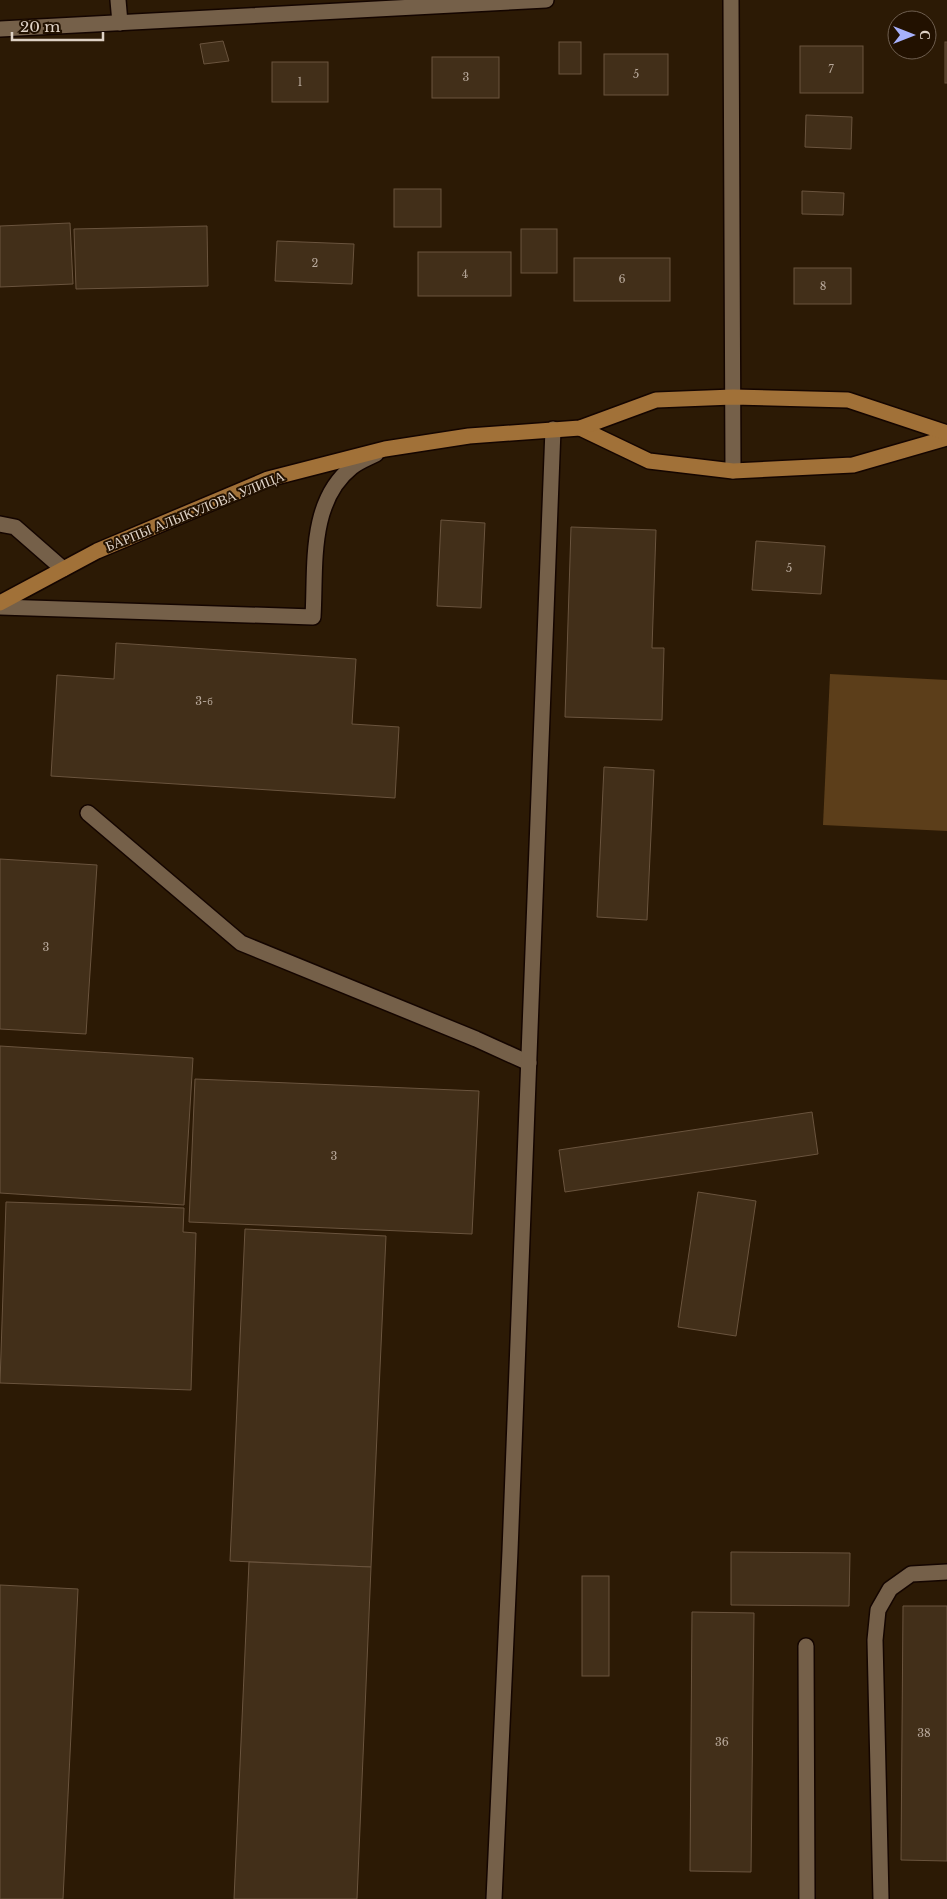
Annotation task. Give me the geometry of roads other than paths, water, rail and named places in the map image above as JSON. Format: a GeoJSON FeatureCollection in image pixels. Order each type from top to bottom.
{"type":"FeatureCollection","features":[{"type":"Feature","properties":{"kind":"main road","name":"БАРПЫ АЛЫКУЛОВА УЛИЦА"},"geometry":{"type":"LineString","coordinates":[[0,603],[96,550],[268,479],[385,450],[470,436],[580,428],[656,400],[733,397],[848,400],[947,433]]}},
{"type":"Feature","properties":{"kind":"main road","name":"БАРПЫ АЛЫКУЛОВА УЛИЦА"},"geometry":{"type":"LineString","coordinates":[[580,428],[649,461],[733,471],[853,465],[947,438]]}},
{"type":"Feature","properties":{"kind":"street"},"geometry":{"type":"LineString","coordinates":[[118,0],[120,23]]}},
{"type":"Feature","properties":{"kind":"street"},"geometry":{"type":"LineString","coordinates":[[0,29],[120,23],[343,5],[546,0]]}},
{"type":"Feature","properties":{"kind":"street"},"geometry":{"type":"LineString","coordinates":[[731,0],[733,471]]}},
{"type":"Feature","properties":{"kind":"street"},"geometry":{"type":"LineString","coordinates":[[494,1899],[510,1551],[553,429]]}},
{"type":"Feature","properties":{"kind":"street"},"geometry":{"type":"LineString","coordinates":[[0,607],[313,617],[319,521],[332,488],[352,466],[385,450]]}},
{"type":"Feature","properties":{"kind":"street"},"geometry":{"type":"LineString","coordinates":[[0,524],[15,527],[63,569]]}},
{"type":"Feature","properties":{"kind":"street"},"geometry":{"type":"LineString","coordinates":[[88,813],[241,943],[476,1038],[529,1063]]}},
{"type":"Feature","properties":{"kind":"street"},"geometry":{"type":"LineString","coordinates":[[881,1899],[875,1640],[878,1610],[890,1589],[911,1574],[947,1572]]}},
{"type":"Feature","properties":{"kind":"street"},"geometry":{"type":"LineString","coordinates":[[806,1646],[807,1899]]}}]}
